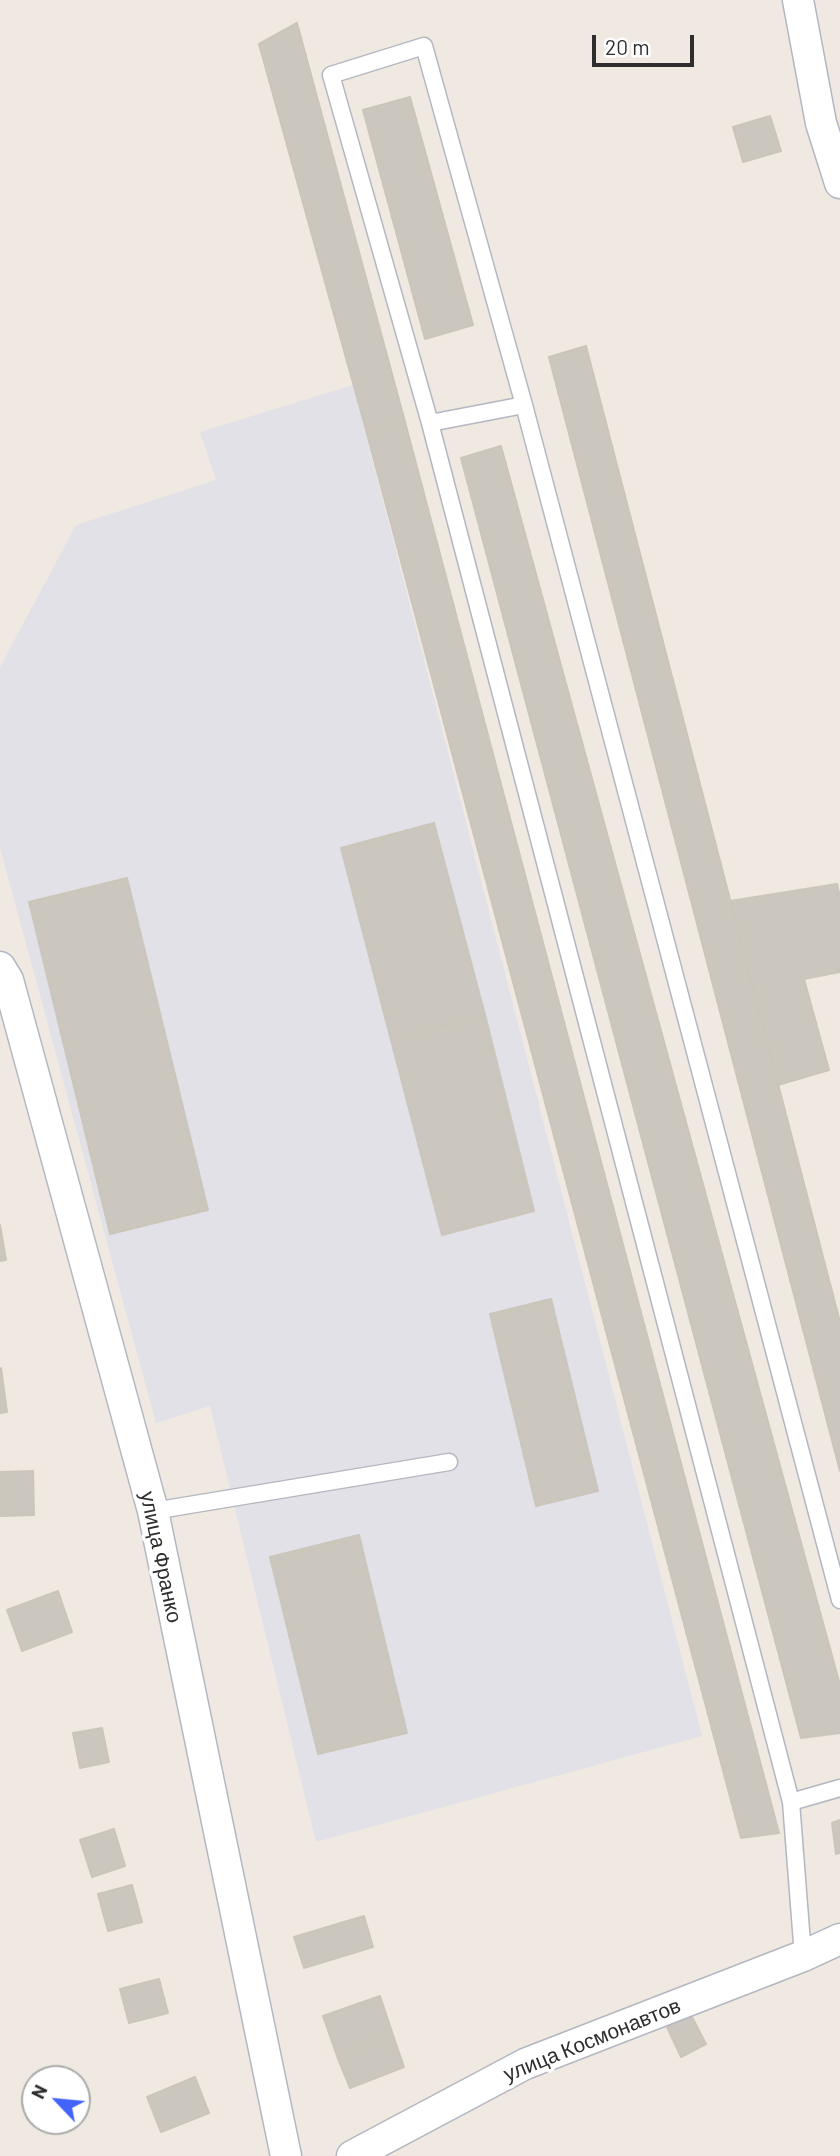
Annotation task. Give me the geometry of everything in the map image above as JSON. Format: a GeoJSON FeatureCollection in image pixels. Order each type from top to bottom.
{"type":"FeatureCollection","features":[{"type":"Feature","properties":{"kind":"street"},"geometry":{"type":"LineString","coordinates":[[798,0],[821,123],[840,183]]}},
{"type":"Feature","properties":{"kind":"street","name":"улица Франко"},"geometry":{"type":"LineString","coordinates":[[0,967],[8,980],[153,1511],[286,2156]]}},
{"type":"Feature","properties":{"kind":"street","name":"улица Космонавтов"},"geometry":{"type":"LineString","coordinates":[[352,2156],[525,2064],[803,1956],[840,1939]]}},
{"type":"Feature","properties":{"kind":"lane"},"geometry":{"type":"LineString","coordinates":[[803,1956],[791,1802],[430,423],[331,75],[424,46],[524,405],[840,1600]]}},
{"type":"Feature","properties":{"kind":"lane"},"geometry":{"type":"LineString","coordinates":[[430,423],[524,405]]}},
{"type":"Feature","properties":{"kind":"lane"},"geometry":{"type":"LineString","coordinates":[[153,1511],[449,1462]]}},
{"type":"Feature","properties":{"kind":"lane"},"geometry":{"type":"LineString","coordinates":[[791,1802],[840,1788]]}},
{"type":"Feature","properties":{"kind":"shaded area"},"geometry":{"type":"Polygon","coordinates":[[[353,385],[702,1736],[316,1842],[210,1406],[156,1423],[0,848],[0,667],[76,525],[216,480],[200,432],[353,385]]]}},
{"type":"Feature","properties":{"kind":"building"},"geometry":{"type":"Polygon","coordinates":[[[297,23],[405,422],[366,430],[259,44],[297,23]]]}},
{"type":"Feature","properties":{"kind":"building"},"geometry":{"type":"Polygon","coordinates":[[[410,97],[473,325],[425,339],[363,110],[410,97]]]}},
{"type":"Feature","properties":{"kind":"building"},"geometry":{"type":"Polygon","coordinates":[[[770,116],[781,151],[743,162],[733,127],[770,116]]]}},
{"type":"Feature","properties":{"kind":"building"},"geometry":{"type":"Polygon","coordinates":[[[586,346],[840,1322],[840,1471],[549,357],[586,346]]]}},
{"type":"Feature","properties":{"kind":"building"},"geometry":{"type":"Polygon","coordinates":[[[405,422],[779,1833],[741,1838],[366,430],[405,422]]]}},
{"type":"Feature","properties":{"kind":"building"},"geometry":{"type":"Polygon","coordinates":[[[501,446],[840,1685],[840,1733],[801,1738],[461,458],[501,446]]]}},
{"type":"Feature","properties":{"kind":"building"},"geometry":{"type":"Polygon","coordinates":[[[434,823],[485,1015],[391,1040],[341,848],[434,823]]]}},
{"type":"Feature","properties":{"kind":"building"},"geometry":{"type":"Polygon","coordinates":[[[127,878],[208,1210],[110,1234],[29,902],[127,878]]]}},
{"type":"Feature","properties":{"kind":"building"},"geometry":{"type":"Polygon","coordinates":[[[837,884],[840,897],[840,972],[804,979],[829,1070],[778,1085],[730,901],[837,884]]]}},
{"type":"Feature","properties":{"kind":"building"},"geometry":{"type":"Polygon","coordinates":[[[485,1015],[534,1211],[442,1235],[391,1040],[485,1015]]]}},
{"type":"Feature","properties":{"kind":"building"},"geometry":{"type":"Polygon","coordinates":[[[0,1225],[6,1260],[0,1261],[0,1225]]]}},
{"type":"Feature","properties":{"kind":"building"},"geometry":{"type":"Polygon","coordinates":[[[551,1299],[598,1491],[536,1506],[490,1314],[551,1299]]]}},
{"type":"Feature","properties":{"kind":"building"},"geometry":{"type":"Polygon","coordinates":[[[0,1369],[7,1412],[0,1413],[0,1369]]]}},
{"type":"Feature","properties":{"kind":"building"},"geometry":{"type":"Polygon","coordinates":[[[33,1471],[34,1515],[0,1516],[0,1472],[33,1471]]]}},
{"type":"Feature","properties":{"kind":"building"},"geometry":{"type":"Polygon","coordinates":[[[359,1535],[407,1733],[318,1754],[270,1557],[359,1535]]]}},
{"type":"Feature","properties":{"kind":"building"},"geometry":{"type":"Polygon","coordinates":[[[58,1591],[72,1632],[22,1651],[7,1610],[58,1591]]]}},
{"type":"Feature","properties":{"kind":"building"},"geometry":{"type":"Polygon","coordinates":[[[102,1728],[109,1762],[80,1768],[73,1733],[102,1728]]]}},
{"type":"Feature","properties":{"kind":"building"},"geometry":{"type":"Polygon","coordinates":[[[840,1820],[840,1853],[836,1854],[832,1823],[840,1820]]]}},
{"type":"Feature","properties":{"kind":"building"},"geometry":{"type":"Polygon","coordinates":[[[114,1829],[125,1866],[92,1877],[80,1840],[114,1829]]]}},
{"type":"Feature","properties":{"kind":"building"},"geometry":{"type":"Polygon","coordinates":[[[132,1885],[142,1922],[108,1931],[98,1894],[132,1885]]]}},
{"type":"Feature","properties":{"kind":"building"},"geometry":{"type":"Polygon","coordinates":[[[364,1916],[373,1947],[304,1968],[294,1937],[364,1916]]]}},
{"type":"Feature","properties":{"kind":"building"},"geometry":{"type":"Polygon","coordinates":[[[159,1979],[168,2013],[129,2023],[120,1989],[159,1979]]]}},
{"type":"Feature","properties":{"kind":"building"},"geometry":{"type":"Polygon","coordinates":[[[380,1996],[393,2035],[337,2056],[323,2016],[380,1996]]]}},
{"type":"Feature","properties":{"kind":"building"},"geometry":{"type":"Polygon","coordinates":[[[691,2015],[706,2044],[681,2057],[667,2027],[691,2015]]]}},
{"type":"Feature","properties":{"kind":"building"},"geometry":{"type":"Polygon","coordinates":[[[393,2035],[404,2067],[350,2088],[337,2056],[393,2035]]]}},
{"type":"Feature","properties":{"kind":"building"},"geometry":{"type":"Polygon","coordinates":[[[195,2077],[209,2113],[161,2132],[147,2097],[195,2077]]]}}]}
